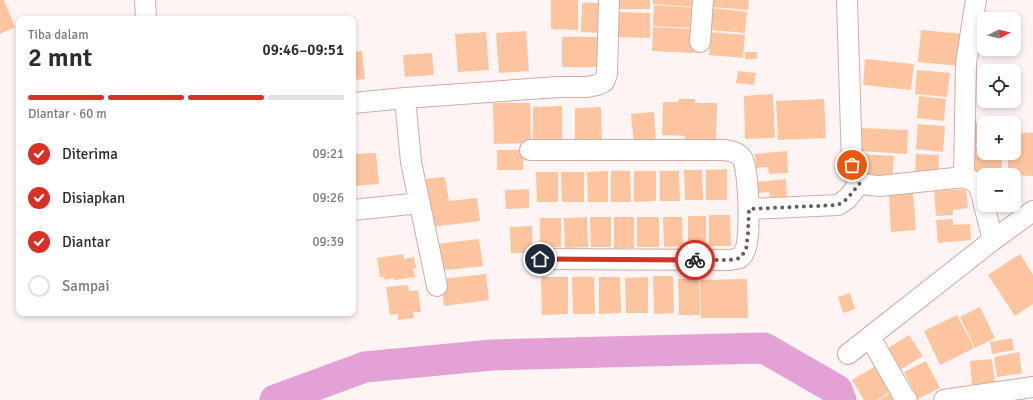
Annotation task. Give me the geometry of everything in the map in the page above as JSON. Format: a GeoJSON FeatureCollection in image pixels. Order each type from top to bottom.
{"type":"FeatureCollection","features":[{"type":"Feature","properties":{"kind":"street"},"geometry":{"type":"LineString","coordinates":[[145,0],[146,16]]}},
{"type":"Feature","properties":{"kind":"street"},"geometry":{"type":"LineString","coordinates":[[356,103],[598,85],[604,82],[607,74],[609,0]]}},
{"type":"Feature","properties":{"kind":"street"},"geometry":{"type":"LineString","coordinates":[[700,42],[703,0]]}},
{"type":"Feature","properties":{"kind":"street"},"geometry":{"type":"LineString","coordinates":[[847,0],[852,165],[854,175],[860,183],[870,186],[964,177],[977,183]]}},
{"type":"Feature","properties":{"kind":"street"},"geometry":{"type":"LineString","coordinates":[[964,177],[966,63],[976,0]]}},
{"type":"Feature","properties":{"kind":"street"},"geometry":{"type":"LineString","coordinates":[[405,98],[411,162],[437,286]]}},
{"type":"Feature","properties":{"kind":"street"},"geometry":{"type":"LineString","coordinates":[[530,150],[725,150],[735,152],[742,157],[745,166],[749,209],[746,250],[740,258],[730,260],[540,259]]}},
{"type":"Feature","properties":{"kind":"street"},"geometry":{"type":"LineString","coordinates":[[749,209],[838,205],[847,199],[860,183]]}},
{"type":"Feature","properties":{"kind":"street"},"geometry":{"type":"LineString","coordinates":[[356,210],[420,203]]}},
{"type":"Feature","properties":{"kind":"street"},"geometry":{"type":"LineString","coordinates":[[848,354],[1033,211]]}},
{"type":"Feature","properties":{"kind":"street"},"geometry":{"type":"LineString","coordinates":[[986,212],[994,240]]}},
{"type":"Feature","properties":{"kind":"street"},"geometry":{"type":"LineString","coordinates":[[870,337],[907,400]]}},
{"type":"Feature","properties":{"kind":"street"},"geometry":{"type":"LineString","coordinates":[[944,400],[1033,387]]}},
{"type":"Feature","properties":{"kind":"building"},"geometry":{"type":"Polygon","coordinates":[[[0,0],[4,0],[15,27],[0,34],[0,0]]]}},
{"type":"Feature","properties":{"kind":"building"},"geometry":{"type":"Polygon","coordinates":[[[551,0],[578,0],[578,30],[551,29],[551,0]]]}},
{"type":"Feature","properties":{"kind":"building"},"geometry":{"type":"Polygon","coordinates":[[[619,0],[650,0],[650,9],[619,9],[619,0]]]}},
{"type":"Feature","properties":{"kind":"building"},"geometry":{"type":"Polygon","coordinates":[[[653,0],[696,0],[696,7],[653,4],[653,0]]]}},
{"type":"Feature","properties":{"kind":"building"},"geometry":{"type":"Polygon","coordinates":[[[713,0],[749,0],[748,10],[712,7],[713,0]]]}},
{"type":"Feature","properties":{"kind":"building"},"geometry":{"type":"Polygon","coordinates":[[[582,3],[604,3],[604,33],[581,32],[582,3]]]}},
{"type":"Feature","properties":{"kind":"building"},"geometry":{"type":"Polygon","coordinates":[[[654,5],[697,8],[696,28],[653,26],[654,5]]]}},
{"type":"Feature","properties":{"kind":"building"},"geometry":{"type":"Polygon","coordinates":[[[712,8],[747,12],[745,33],[710,30],[712,8]]]}},
{"type":"Feature","properties":{"kind":"building"},"geometry":{"type":"Polygon","coordinates":[[[618,12],[650,13],[650,38],[617,37],[618,12]]]}},
{"type":"Feature","properties":{"kind":"building"},"geometry":{"type":"Polygon","coordinates":[[[653,27],[695,29],[694,53],[652,51],[653,27]]]}},
{"type":"Feature","properties":{"kind":"building"},"geometry":{"type":"Polygon","coordinates":[[[921,30],[964,34],[961,66],[918,62],[921,30]]]}},
{"type":"Feature","properties":{"kind":"building"},"geometry":{"type":"Polygon","coordinates":[[[526,31],[529,71],[499,73],[496,33],[526,31]]]}},
{"type":"Feature","properties":{"kind":"building"},"geometry":{"type":"Polygon","coordinates":[[[486,32],[489,70],[458,72],[455,34],[486,32]]]}},
{"type":"Feature","properties":{"kind":"building"},"geometry":{"type":"Polygon","coordinates":[[[711,32],[745,35],[743,58],[709,55],[711,32]]]}},
{"type":"Feature","properties":{"kind":"building"},"geometry":{"type":"Polygon","coordinates":[[[562,37],[600,37],[600,67],[562,67],[562,37]]]}},
{"type":"Feature","properties":{"kind":"building"},"geometry":{"type":"Polygon","coordinates":[[[362,51],[365,79],[356,80],[356,52],[362,51]]]}},
{"type":"Feature","properties":{"kind":"building"},"geometry":{"type":"Polygon","coordinates":[[[745,52],[757,52],[757,59],[745,59],[745,52]]]}},
{"type":"Feature","properties":{"kind":"building"},"geometry":{"type":"Polygon","coordinates":[[[432,53],[434,75],[405,77],[403,55],[432,53]]]}},
{"type":"Feature","properties":{"kind":"building"},"geometry":{"type":"Polygon","coordinates":[[[865,59],[914,64],[911,90],[863,85],[865,59]]]}},
{"type":"Feature","properties":{"kind":"building"},"geometry":{"type":"Polygon","coordinates":[[[917,70],[950,73],[947,97],[915,94],[917,70]]]}},
{"type":"Feature","properties":{"kind":"building"},"geometry":{"type":"Polygon","coordinates":[[[738,71],[756,73],[754,85],[736,83],[738,71]]]}},
{"type":"Feature","properties":{"kind":"building"},"geometry":{"type":"Polygon","coordinates":[[[773,94],[775,138],[745,139],[744,96],[773,94]]]}},
{"type":"Feature","properties":{"kind":"building"},"geometry":{"type":"Polygon","coordinates":[[[919,96],[946,99],[944,121],[917,118],[919,96]]]}},
{"type":"Feature","properties":{"kind":"building"},"geometry":{"type":"Polygon","coordinates":[[[679,99],[695,99],[695,103],[717,103],[716,146],[685,146],[685,136],[662,135],[663,102],[678,102],[679,99]]]}},
{"type":"Feature","properties":{"kind":"building"},"geometry":{"type":"Polygon","coordinates":[[[824,99],[826,138],[778,140],[776,101],[824,99]]]}},
{"type":"Feature","properties":{"kind":"building"},"geometry":{"type":"Polygon","coordinates":[[[493,103],[530,103],[531,143],[494,144],[493,103]]]}},
{"type":"Feature","properties":{"kind":"building"},"geometry":{"type":"Polygon","coordinates":[[[562,106],[562,142],[533,142],[533,107],[562,106]]]}},
{"type":"Feature","properties":{"kind":"building"},"geometry":{"type":"Polygon","coordinates":[[[601,107],[602,145],[575,145],[575,108],[601,107]]]}},
{"type":"Feature","properties":{"kind":"building"},"geometry":{"type":"Polygon","coordinates":[[[654,112],[656,143],[634,145],[631,114],[654,112]]]}},
{"type":"Feature","properties":{"kind":"building"},"geometry":{"type":"Polygon","coordinates":[[[972,123],[977,123],[977,144],[972,144],[972,123]]]}},
{"type":"Feature","properties":{"kind":"building"},"geometry":{"type":"Polygon","coordinates":[[[918,124],[945,126],[943,152],[916,149],[918,124]]]}},
{"type":"Feature","properties":{"kind":"building"},"geometry":{"type":"Polygon","coordinates":[[[861,128],[908,130],[907,154],[860,151],[861,128]]]}},
{"type":"Feature","properties":{"kind":"building"},"geometry":{"type":"Polygon","coordinates":[[[1021,133],[1033,133],[1033,176],[1021,176],[1021,168],[1008,168],[1008,160],[1021,160],[1021,133]]]}},
{"type":"Feature","properties":{"kind":"building"},"geometry":{"type":"Polygon","coordinates":[[[968,146],[977,146],[977,160],[1001,160],[1002,168],[977,168],[977,172],[968,172],[968,146]]]}},
{"type":"Feature","properties":{"kind":"building"},"geometry":{"type":"Polygon","coordinates":[[[497,150],[523,150],[523,170],[497,170],[497,150]]]}},
{"type":"Feature","properties":{"kind":"building"},"geometry":{"type":"Polygon","coordinates":[[[787,151],[788,173],[769,174],[768,167],[756,168],[755,154],[787,151]]]}},
{"type":"Feature","properties":{"kind":"building"},"geometry":{"type":"Polygon","coordinates":[[[376,153],[379,184],[356,186],[356,154],[376,153]]]}},
{"type":"Feature","properties":{"kind":"building"},"geometry":{"type":"Polygon","coordinates":[[[859,154],[894,156],[892,180],[858,178],[859,154]]]}},
{"type":"Feature","properties":{"kind":"building"},"geometry":{"type":"Polygon","coordinates":[[[916,154],[939,155],[938,178],[915,177],[916,154]]]}},
{"type":"Feature","properties":{"kind":"building"},"geometry":{"type":"Polygon","coordinates":[[[727,169],[727,200],[706,200],[706,170],[727,169]]]}},
{"type":"Feature","properties":{"kind":"building"},"geometry":{"type":"Polygon","coordinates":[[[684,170],[702,170],[703,200],[685,200],[684,170]]]}},
{"type":"Feature","properties":{"kind":"building"},"geometry":{"type":"Polygon","coordinates":[[[608,171],[608,202],[588,202],[587,172],[608,171]]]}},
{"type":"Feature","properties":{"kind":"building"},"geometry":{"type":"Polygon","coordinates":[[[611,171],[630,171],[631,202],[611,202],[611,171]]]}},
{"type":"Feature","properties":{"kind":"building"},"geometry":{"type":"Polygon","coordinates":[[[634,171],[656,171],[656,201],[634,202],[634,171]]]}},
{"type":"Feature","properties":{"kind":"building"},"geometry":{"type":"Polygon","coordinates":[[[660,171],[679,171],[680,201],[660,201],[660,171]]]}},
{"type":"Feature","properties":{"kind":"building"},"geometry":{"type":"Polygon","coordinates":[[[536,172],[558,172],[558,202],[537,202],[536,172]]]}},
{"type":"Feature","properties":{"kind":"building"},"geometry":{"type":"Polygon","coordinates":[[[561,172],[584,172],[584,202],[562,202],[561,172]]]}},
{"type":"Feature","properties":{"kind":"building"},"geometry":{"type":"Polygon","coordinates":[[[445,177],[449,201],[477,198],[480,221],[431,227],[425,179],[445,177]]]}},
{"type":"Feature","properties":{"kind":"building"},"geometry":{"type":"Polygon","coordinates":[[[786,179],[787,200],[770,201],[769,192],[756,193],[756,182],[786,179]]]}},
{"type":"Feature","properties":{"kind":"building"},"geometry":{"type":"Polygon","coordinates":[[[529,189],[529,208],[506,209],[505,190],[529,189]]]}},
{"type":"Feature","properties":{"kind":"building"},"geometry":{"type":"Polygon","coordinates":[[[966,189],[968,208],[953,210],[953,215],[936,216],[934,191],[966,189]]]}},
{"type":"Feature","properties":{"kind":"building"},"geometry":{"type":"Polygon","coordinates":[[[889,193],[913,193],[916,230],[891,232],[889,193]]]}},
{"type":"Feature","properties":{"kind":"building"},"geometry":{"type":"Polygon","coordinates":[[[709,215],[730,215],[731,246],[709,246],[709,215]]]}},
{"type":"Feature","properties":{"kind":"building"},"geometry":{"type":"Polygon","coordinates":[[[688,216],[706,216],[706,246],[688,246],[688,216]]]}},
{"type":"Feature","properties":{"kind":"building"},"geometry":{"type":"Polygon","coordinates":[[[587,217],[588,247],[565,248],[564,218],[587,217]]]}},
{"type":"Feature","properties":{"kind":"building"},"geometry":{"type":"Polygon","coordinates":[[[590,217],[611,217],[611,247],[591,247],[590,217]]]}},
{"type":"Feature","properties":{"kind":"building"},"geometry":{"type":"Polygon","coordinates":[[[614,217],[634,217],[634,248],[614,248],[614,217]]]}},
{"type":"Feature","properties":{"kind":"building"},"geometry":{"type":"Polygon","coordinates":[[[637,217],[659,217],[659,247],[637,247],[637,217]]]}},
{"type":"Feature","properties":{"kind":"building"},"geometry":{"type":"Polygon","coordinates":[[[663,217],[682,217],[683,246],[664,247],[663,217]]]}},
{"type":"Feature","properties":{"kind":"building"},"geometry":{"type":"Polygon","coordinates":[[[540,218],[561,218],[561,247],[540,248],[540,218]]]}},
{"type":"Feature","properties":{"kind":"building"},"geometry":{"type":"Polygon","coordinates":[[[953,219],[953,225],[970,224],[971,240],[938,243],[936,220],[953,219]]]}},
{"type":"Feature","properties":{"kind":"building"},"geometry":{"type":"Polygon","coordinates":[[[532,226],[533,253],[511,253],[510,227],[532,226]]]}},
{"type":"Feature","properties":{"kind":"building"},"geometry":{"type":"Polygon","coordinates":[[[479,239],[483,266],[439,271],[436,244],[479,239]]]}},
{"type":"Feature","properties":{"kind":"building"},"geometry":{"type":"Polygon","coordinates":[[[403,254],[404,259],[414,257],[416,268],[413,269],[415,277],[385,280],[384,277],[380,277],[377,258],[403,254]]]}},
{"type":"Feature","properties":{"kind":"building"},"geometry":{"type":"Polygon","coordinates":[[[1020,254],[1033,275],[1033,304],[1015,316],[988,275],[1020,254]]]}},
{"type":"Feature","properties":{"kind":"building"},"geometry":{"type":"Polygon","coordinates":[[[486,274],[489,300],[444,306],[441,279],[486,274]]]}},
{"type":"Feature","properties":{"kind":"building"},"geometry":{"type":"Polygon","coordinates":[[[653,276],[673,276],[674,313],[654,314],[653,276]]]}},
{"type":"Feature","properties":{"kind":"building"},"geometry":{"type":"Polygon","coordinates":[[[541,277],[568,277],[568,314],[542,315],[541,277]]]}},
{"type":"Feature","properties":{"kind":"building"},"geometry":{"type":"Polygon","coordinates":[[[572,277],[594,277],[595,314],[573,314],[572,277]]]}},
{"type":"Feature","properties":{"kind":"building"},"geometry":{"type":"Polygon","coordinates":[[[599,277],[620,277],[621,313],[599,314],[599,277]]]}},
{"type":"Feature","properties":{"kind":"building"},"geometry":{"type":"Polygon","coordinates":[[[648,277],[648,313],[626,313],[625,278],[648,277]]]}},
{"type":"Feature","properties":{"kind":"building"},"geometry":{"type":"Polygon","coordinates":[[[699,278],[700,315],[679,315],[678,279],[699,278]]]}},
{"type":"Feature","properties":{"kind":"building"},"geometry":{"type":"Polygon","coordinates":[[[747,279],[748,318],[701,318],[700,280],[747,279]]]}},
{"type":"Feature","properties":{"kind":"building"},"geometry":{"type":"Polygon","coordinates":[[[408,285],[409,291],[418,290],[421,312],[413,312],[414,318],[398,320],[398,314],[390,315],[386,287],[408,285]]]}},
{"type":"Feature","properties":{"kind":"building"},"geometry":{"type":"Polygon","coordinates":[[[850,293],[855,309],[843,313],[838,297],[850,293]]]}},
{"type":"Feature","properties":{"kind":"building"},"geometry":{"type":"Polygon","coordinates":[[[980,307],[995,338],[975,348],[960,317],[980,307]]]}},
{"type":"Feature","properties":{"kind":"building"},"geometry":{"type":"Polygon","coordinates":[[[957,315],[974,348],[940,365],[924,331],[957,315]]]}},
{"type":"Feature","properties":{"kind":"building"},"geometry":{"type":"Polygon","coordinates":[[[909,335],[923,356],[898,371],[885,350],[909,335]]]}},
{"type":"Feature","properties":{"kind":"building"},"geometry":{"type":"Polygon","coordinates":[[[1012,338],[1014,350],[992,354],[990,342],[1012,338]]]}},
{"type":"Feature","properties":{"kind":"building"},"geometry":{"type":"Polygon","coordinates":[[[1019,352],[1022,373],[997,377],[994,357],[1019,352]]]}},
{"type":"Feature","properties":{"kind":"building"},"geometry":{"type":"Polygon","coordinates":[[[992,359],[995,383],[972,386],[970,361],[992,359]]]}},
{"type":"Feature","properties":{"kind":"building"},"geometry":{"type":"Polygon","coordinates":[[[926,361],[940,388],[918,399],[904,372],[926,361]]]}},
{"type":"Feature","properties":{"kind":"building"},"geometry":{"type":"Polygon","coordinates":[[[883,362],[897,388],[877,400],[864,400],[852,380],[883,362]]]}},
{"type":"Feature","properties":{"kind":"building"},"geometry":{"type":"Polygon","coordinates":[[[892,392],[897,400],[879,400],[892,392]]]}},
{"type":"Feature","properties":{"kind":"waterway"},"geometry":{"type":"LineString","coordinates":[[275,400],[365,367],[492,355],[764,348],[837,390],[841,400]]}},
{"type":"Feature","properties":{"kind":"way so far"},"geometry":{"type":"LineString","coordinates":[[695,260],[730,260],[740,258],[746,250],[749,209],[838,205],[847,199],[860,183],[854,175],[852,165]]}},
{"type":"Feature","properties":{"kind":"route"},"geometry":{"type":"LineString","coordinates":[[540,259],[695,260]]}}]}
